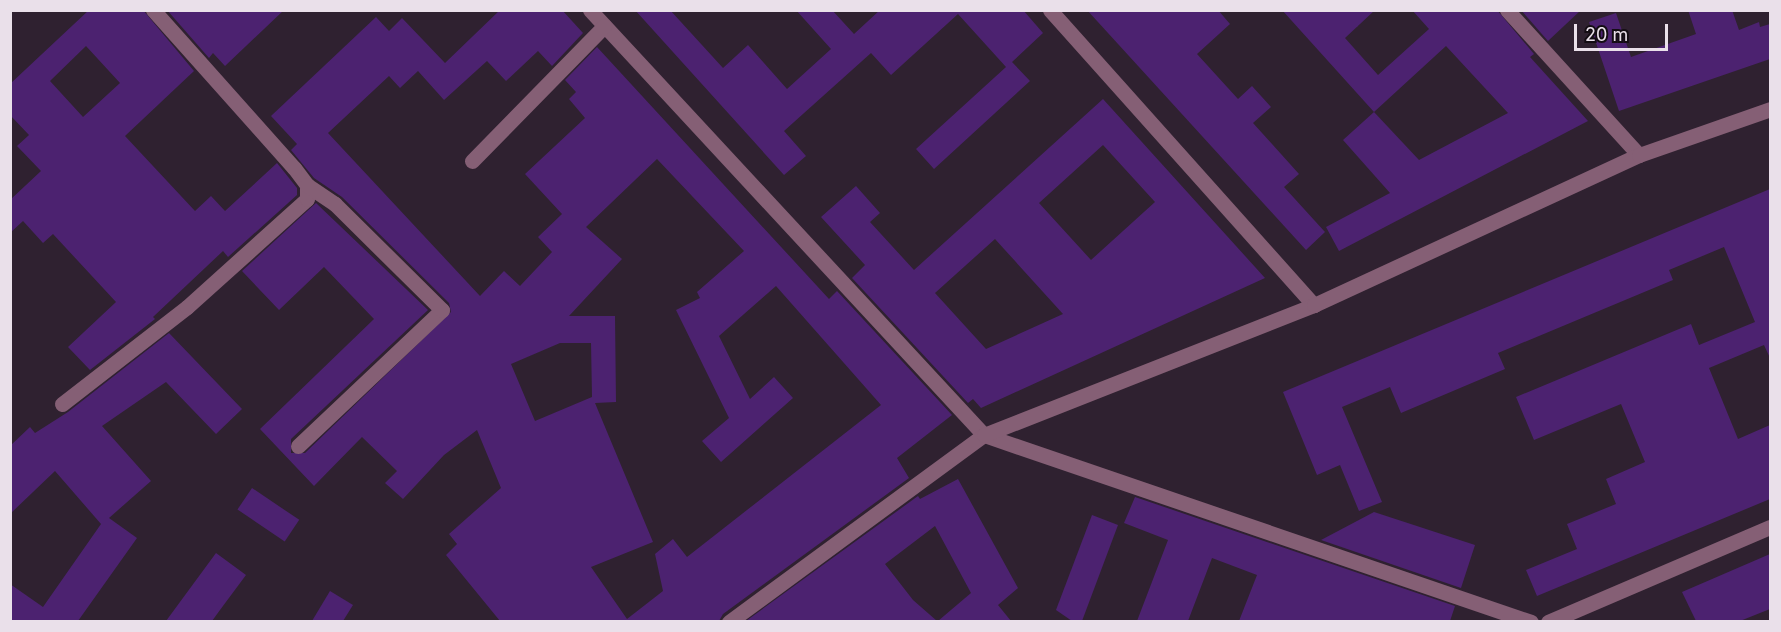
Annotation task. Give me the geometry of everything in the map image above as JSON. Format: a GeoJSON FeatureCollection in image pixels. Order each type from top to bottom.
{"type":"FeatureCollection","features":[{"type":"Feature","properties":{"kind":"street"},"geometry":{"type":"LineString","coordinates":[[153,10],[307,185],[335,204],[442,310],[298,446]]}},
{"type":"Feature","properties":{"kind":"street"},"geometry":{"type":"LineString","coordinates":[[590,10],[984,435],[1531,621]]}},
{"type":"Feature","properties":{"kind":"street"},"geometry":{"type":"LineString","coordinates":[[1050,10],[1314,305]]}},
{"type":"Feature","properties":{"kind":"street"},"geometry":{"type":"LineString","coordinates":[[1507,10],[1639,154]]}},
{"type":"Feature","properties":{"kind":"street"},"geometry":{"type":"LineString","coordinates":[[472,162],[604,26]]}},
{"type":"Feature","properties":{"kind":"street"},"geometry":{"type":"LineString","coordinates":[[729,621],[984,435],[1314,305],[1639,154],[1770,109]]}},
{"type":"Feature","properties":{"kind":"street"},"geometry":{"type":"LineString","coordinates":[[62,404],[186,307],[308,200],[307,185]]}},
{"type":"Feature","properties":{"kind":"street"},"geometry":{"type":"LineString","coordinates":[[1548,621],[1770,527]]}},
{"type":"Feature","properties":{"kind":"building"},"geometry":{"type":"Polygon","coordinates":[[[89,10],[143,10],[194,71],[125,136],[195,211],[211,196],[225,211],[277,163],[297,188],[297,195],[228,257],[223,251],[153,317],[155,319],[90,370],[68,347],[116,302],[53,234],[43,243],[23,221],[10,233],[10,200],[41,171],[17,146],[29,135],[10,115],[10,84],[89,10]],[[86,46],[50,81],[83,117],[120,83],[86,46]]]}},
{"type":"Feature","properties":{"kind":"building"},"geometry":{"type":"Polygon","coordinates":[[[167,10],[284,10],[225,66],[213,53],[209,58],[167,10]]]}},
{"type":"Feature","properties":{"kind":"building"},"geometry":{"type":"Polygon","coordinates":[[[500,10],[562,10],[583,33],[552,66],[538,51],[506,81],[487,61],[444,100],[418,71],[400,88],[389,76],[328,133],[480,296],[504,271],[520,286],[552,252],[538,237],[562,214],[525,174],[585,118],[569,99],[576,92],[565,80],[597,47],[829,299],[837,291],[952,415],[897,458],[909,478],[723,614],[719,621],[500,621],[446,555],[457,544],[449,534],[501,488],[477,430],[444,455],[403,499],[385,483],[397,471],[362,437],[314,486],[260,429],[374,319],[324,267],[279,310],[242,271],[316,203],[428,310],[291,439],[291,453],[305,453],[451,312],[449,303],[342,197],[314,178],[291,150],[297,144],[271,116],[376,17],[389,31],[402,18],[445,63],[500,10]],[[657,159],[586,227],[622,259],[569,316],[615,316],[616,402],[595,403],[653,542],[591,567],[627,619],[663,591],[655,554],[673,539],[687,557],[881,405],[776,286],[719,336],[750,399],[774,377],[793,398],[721,462],[702,441],[729,418],[676,310],[700,298],[697,292],[744,251],[657,159]],[[560,343],[511,364],[535,421],[592,397],[591,343],[560,343]]]}},
{"type":"Feature","properties":{"kind":"building"},"geometry":{"type":"Polygon","coordinates":[[[635,10],[670,10],[723,68],[748,45],[787,89],[831,49],[796,10],[832,10],[854,34],[880,10],[1023,10],[1043,33],[1012,62],[1030,81],[934,169],[916,149],[1006,67],[958,14],[891,75],[871,53],[784,131],[806,156],[784,175],[635,10]]]}},
{"type":"Feature","properties":{"kind":"building"},"geometry":{"type":"Polygon","coordinates":[[[1087,10],[1218,10],[1230,24],[1197,54],[1238,99],[1252,86],[1271,107],[1253,123],[1299,174],[1284,187],[1325,232],[1306,250],[1087,10]]]}},
{"type":"Feature","properties":{"kind":"building"},"geometry":{"type":"Polygon","coordinates":[[[1282,10],[1375,10],[1345,38],[1378,75],[1429,29],[1412,10],[1497,10],[1534,54],[1530,57],[1588,121],[1339,251],[1326,227],[1390,193],[1343,140],[1374,112],[1282,10]],[[1446,46],[1374,112],[1419,160],[1508,113],[1446,46]]]}},
{"type":"Feature","properties":{"kind":"building"},"geometry":{"type":"Polygon","coordinates":[[[1521,10],[1581,10],[1548,41],[1521,10]]]}},
{"type":"Feature","properties":{"kind":"building"},"geometry":{"type":"Polygon","coordinates":[[[1688,10],[1732,10],[1739,30],[1759,22],[1760,27],[1770,24],[1770,59],[1619,111],[1589,22],[1616,13],[1631,57],[1696,34],[1688,10]]]}},
{"type":"Feature","properties":{"kind":"building"},"geometry":{"type":"Polygon","coordinates":[[[1103,99],[1265,278],[981,408],[973,399],[968,403],[852,278],[865,265],[821,217],[856,186],[880,213],[870,222],[914,270],[1103,99]],[[1103,145],[1039,203],[1091,260],[1155,202],[1103,145]],[[995,239],[935,293],[986,349],[1063,314],[995,239]]]}},
{"type":"Feature","properties":{"kind":"building"},"geometry":{"type":"Polygon","coordinates":[[[1770,189],[1770,358],[1764,345],[1709,368],[1738,439],[1770,425],[1770,499],[1537,596],[1526,570],[1577,549],[1567,524],[1616,504],[1606,479],[1645,462],[1621,404],[1534,440],[1516,397],[1691,324],[1699,345],[1755,322],[1724,247],[1669,270],[1673,280],[1498,353],[1505,369],[1401,413],[1390,387],[1342,407],[1382,502],[1359,511],[1340,465],[1317,475],[1283,392],[1770,189]]]}},
{"type":"Feature","properties":{"kind":"building"},"geometry":{"type":"Polygon","coordinates":[[[169,333],[242,409],[216,434],[166,382],[102,426],[151,481],[109,518],[137,538],[78,621],[10,621],[10,584],[43,607],[101,524],[55,471],[10,514],[10,446],[30,427],[35,433],[68,412],[169,333]]]}},
{"type":"Feature","properties":{"kind":"building"},"geometry":{"type":"Polygon","coordinates":[[[958,479],[1018,588],[998,605],[1011,621],[938,621],[971,593],[935,526],[885,564],[913,600],[937,621],[746,621],[918,496],[920,499],[958,479]]]}},
{"type":"Feature","properties":{"kind":"building"},"geometry":{"type":"Polygon","coordinates":[[[252,488],[299,520],[285,541],[237,510],[252,488]]]}},
{"type":"Feature","properties":{"kind":"building"},"geometry":{"type":"Polygon","coordinates":[[[1135,497],[1455,606],[1450,621],[1239,621],[1257,575],[1212,558],[1188,621],[1137,621],[1168,540],[1124,523],[1135,497]]]}},
{"type":"Feature","properties":{"kind":"building"},"geometry":{"type":"Polygon","coordinates":[[[1374,512],[1475,545],[1461,588],[1321,540],[1374,512]]]}},
{"type":"Feature","properties":{"kind":"building"},"geometry":{"type":"Polygon","coordinates":[[[1092,515],[1118,525],[1082,621],[1072,621],[1056,610],[1092,515]]]}},
{"type":"Feature","properties":{"kind":"building"},"geometry":{"type":"Polygon","coordinates":[[[216,553],[246,575],[212,621],[166,621],[216,553]]]}},
{"type":"Feature","properties":{"kind":"building"},"geometry":{"type":"Polygon","coordinates":[[[1770,554],[1770,609],[1740,621],[1696,621],[1682,592],[1770,554]]]}},
{"type":"Feature","properties":{"kind":"building"},"geometry":{"type":"Polygon","coordinates":[[[330,591],[353,605],[343,621],[312,621],[330,591]]]}}]}
